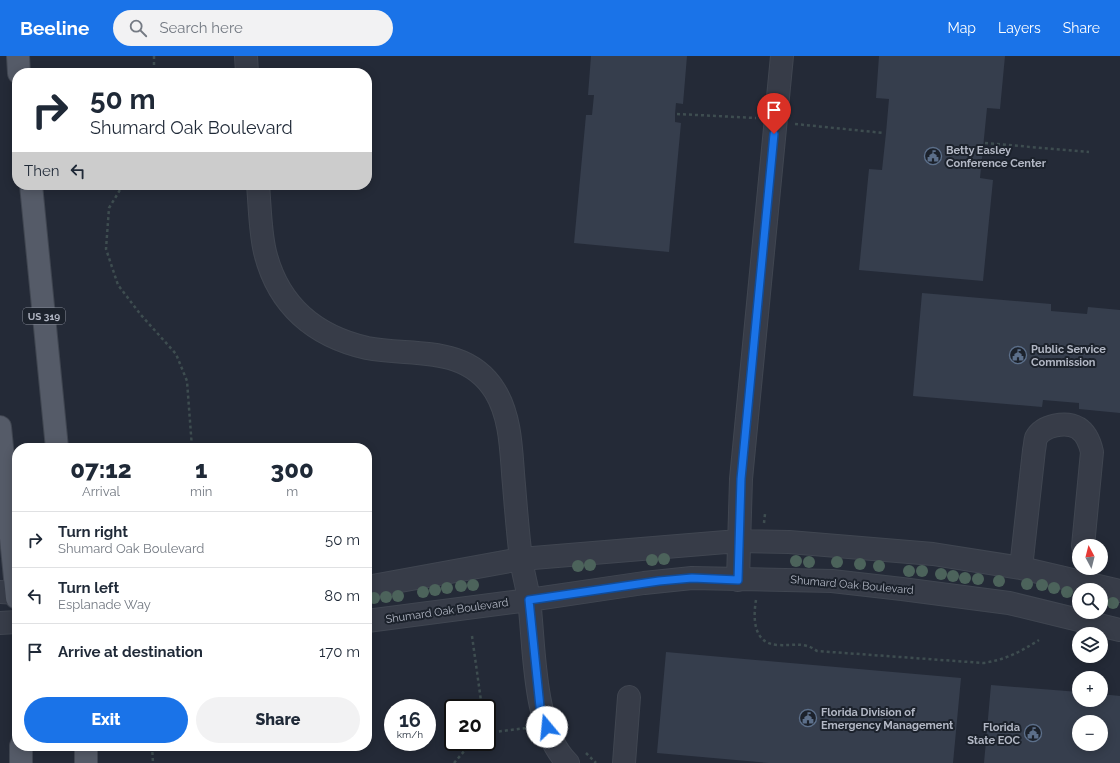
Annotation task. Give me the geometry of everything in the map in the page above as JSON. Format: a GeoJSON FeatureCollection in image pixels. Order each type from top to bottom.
{"type":"FeatureCollection","features":[{"type":"Feature","properties":{"kind":"main road"},"geometry":{"type":"LineString","coordinates":[[18,56],[19,68]]}},
{"type":"Feature","properties":{"kind":"main road","name":"US 319"},"geometry":{"type":"LineString","coordinates":[[31,190],[57,443]]}},
{"type":"Feature","properties":{"kind":"main road"},"geometry":{"type":"LineString","coordinates":[[0,427],[12,543]]}},
{"type":"Feature","properties":{"kind":"main road"},"geometry":{"type":"LineString","coordinates":[[21,751],[21,763]]}},
{"type":"Feature","properties":{"kind":"main road"},"geometry":{"type":"LineString","coordinates":[[86,751],[86,763]]}},
{"type":"Feature","properties":{"kind":"street"},"geometry":{"type":"LineString","coordinates":[[246,56],[247,68]]}},
{"type":"Feature","properties":{"kind":"street"},"geometry":{"type":"LineString","coordinates":[[748,580],[738,541],[741,479],[782,56]]}},
{"type":"Feature","properties":{"kind":"street"},"geometry":{"type":"LineString","coordinates":[[258,190],[264,250],[280,293],[297,313],[317,329],[338,339],[368,348],[426,353],[448,357],[466,363],[480,374],[495,390],[508,422],[521,559],[529,600],[540,707],[548,732],[568,763]]}},
{"type":"Feature","properties":{"kind":"street"},"geometry":{"type":"LineString","coordinates":[[1021,568],[1036,437],[1049,426],[1066,424],[1078,428],[1089,441],[1092,452],[1084,539]]}},
{"type":"Feature","properties":{"kind":"street"},"geometry":{"type":"LineString","coordinates":[[372,586],[521,559],[738,541],[762,541],[933,554],[1021,568],[1072,574]]}},
{"type":"Feature","properties":{"kind":"street"},"geometry":{"type":"LineString","coordinates":[[1080,575],[1120,591]]}},
{"type":"Feature","properties":{"kind":"street","name":"Shumard Oak Boulevard"},"geometry":{"type":"LineString","coordinates":[[372,620],[659,581],[692,578],[832,581],[1009,603],[1120,630]]}},
{"type":"Feature","properties":{"kind":"street"},"geometry":{"type":"LineString","coordinates":[[0,592],[12,592]]}},
{"type":"Feature","properties":{"kind":"street"},"geometry":{"type":"LineString","coordinates":[[0,622],[12,622]]}},
{"type":"Feature","properties":{"kind":"street"},"geometry":{"type":"LineString","coordinates":[[624,763],[629,697]]}},
{"type":"Feature","properties":{"kind":"path"},"geometry":{"type":"LineString","coordinates":[[154,56],[154,68]]}},
{"type":"Feature","properties":{"kind":"path"},"geometry":{"type":"LineString","coordinates":[[677,114],[696,116]]}},
{"type":"Feature","properties":{"kind":"path"},"geometry":{"type":"LineString","coordinates":[[985,143],[1089,152]]}},
{"type":"Feature","properties":{"kind":"path"},"geometry":{"type":"LineString","coordinates":[[120,190],[109,208],[106,248],[118,285],[141,315],[176,354],[186,382],[192,443]]}},
{"type":"Feature","properties":{"kind":"path"},"geometry":{"type":"LineString","coordinates":[[762,541],[766,514]]}},
{"type":"Feature","properties":{"kind":"path"},"geometry":{"type":"LineString","coordinates":[[748,580],[754,623],[757,633],[765,640],[778,645],[804,644],[817,651],[982,663],[1000,661],[1018,654],[1039,640]]}},
{"type":"Feature","properties":{"kind":"path"},"geometry":{"type":"LineString","coordinates":[[472,636],[481,699]]}},
{"type":"Feature","properties":{"kind":"path"},"geometry":{"type":"LineString","coordinates":[[152,751],[153,763]]}},
{"type":"Feature","properties":{"kind":"path"},"geometry":{"type":"LineString","coordinates":[[454,763],[464,751]]}},
{"type":"Feature","properties":{"kind":"building"},"geometry":{"type":"Polygon","coordinates":[[[591,56],[687,56],[683,104],[676,103],[675,122],[681,123],[669,252],[574,243],[586,115],[592,115],[594,95],[588,95],[591,56]]]}},
{"type":"Feature","properties":{"kind":"building","name":"Betty Easley Conference Center"},"geometry":{"type":"Polygon","coordinates":[[[879,56],[1005,56],[1000,109],[987,108],[980,178],[993,180],[983,281],[859,270],[869,169],[882,170],[886,133],[889,99],[876,98],[879,56]]]}},
{"type":"Feature","properties":{"kind":"building","name":"Public Service Commission"},"geometry":{"type":"Polygon","coordinates":[[[922,293],[1051,304],[1051,311],[1087,314],[1088,307],[1120,310],[1120,413],[1079,409],[1079,403],[1043,400],[1042,407],[913,396],[922,293]]]}},
{"type":"Feature","properties":{"kind":"building"},"geometry":{"type":"Polygon","coordinates":[[[666,652],[961,678],[953,763],[769,763],[657,753],[666,652]]]}},
{"type":"Feature","properties":{"kind":"building","name":"Florida State EOC"},"geometry":{"type":"Polygon","coordinates":[[[991,685],[1072,691],[1072,707],[1108,707],[1108,695],[1120,696],[1120,763],[984,763],[991,685]]]}},
{"type":"Feature","properties":{"kind":"place","name":"Betty Easley Conference Center"},"geometry":{"type":"Point","coordinates":[933,156]}},
{"type":"Feature","properties":{"kind":"place","name":"Public Service Commission"},"geometry":{"type":"Point","coordinates":[1018,355]}},
{"type":"Feature","properties":{"kind":"place","name":"Florida Division of Emergency Management"},"geometry":{"type":"Point","coordinates":[808,718]}},
{"type":"Feature","properties":{"kind":"place","name":"Florida State EOC"},"geometry":{"type":"Point","coordinates":[1033,733]}},
{"type":"Feature","properties":{"kind":"route"},"geometry":{"type":"LineString","coordinates":[[547,727],[540,707],[530,626],[529,600],[659,581],[692,578],[738,580],[741,479],[774,134]]}}]}
